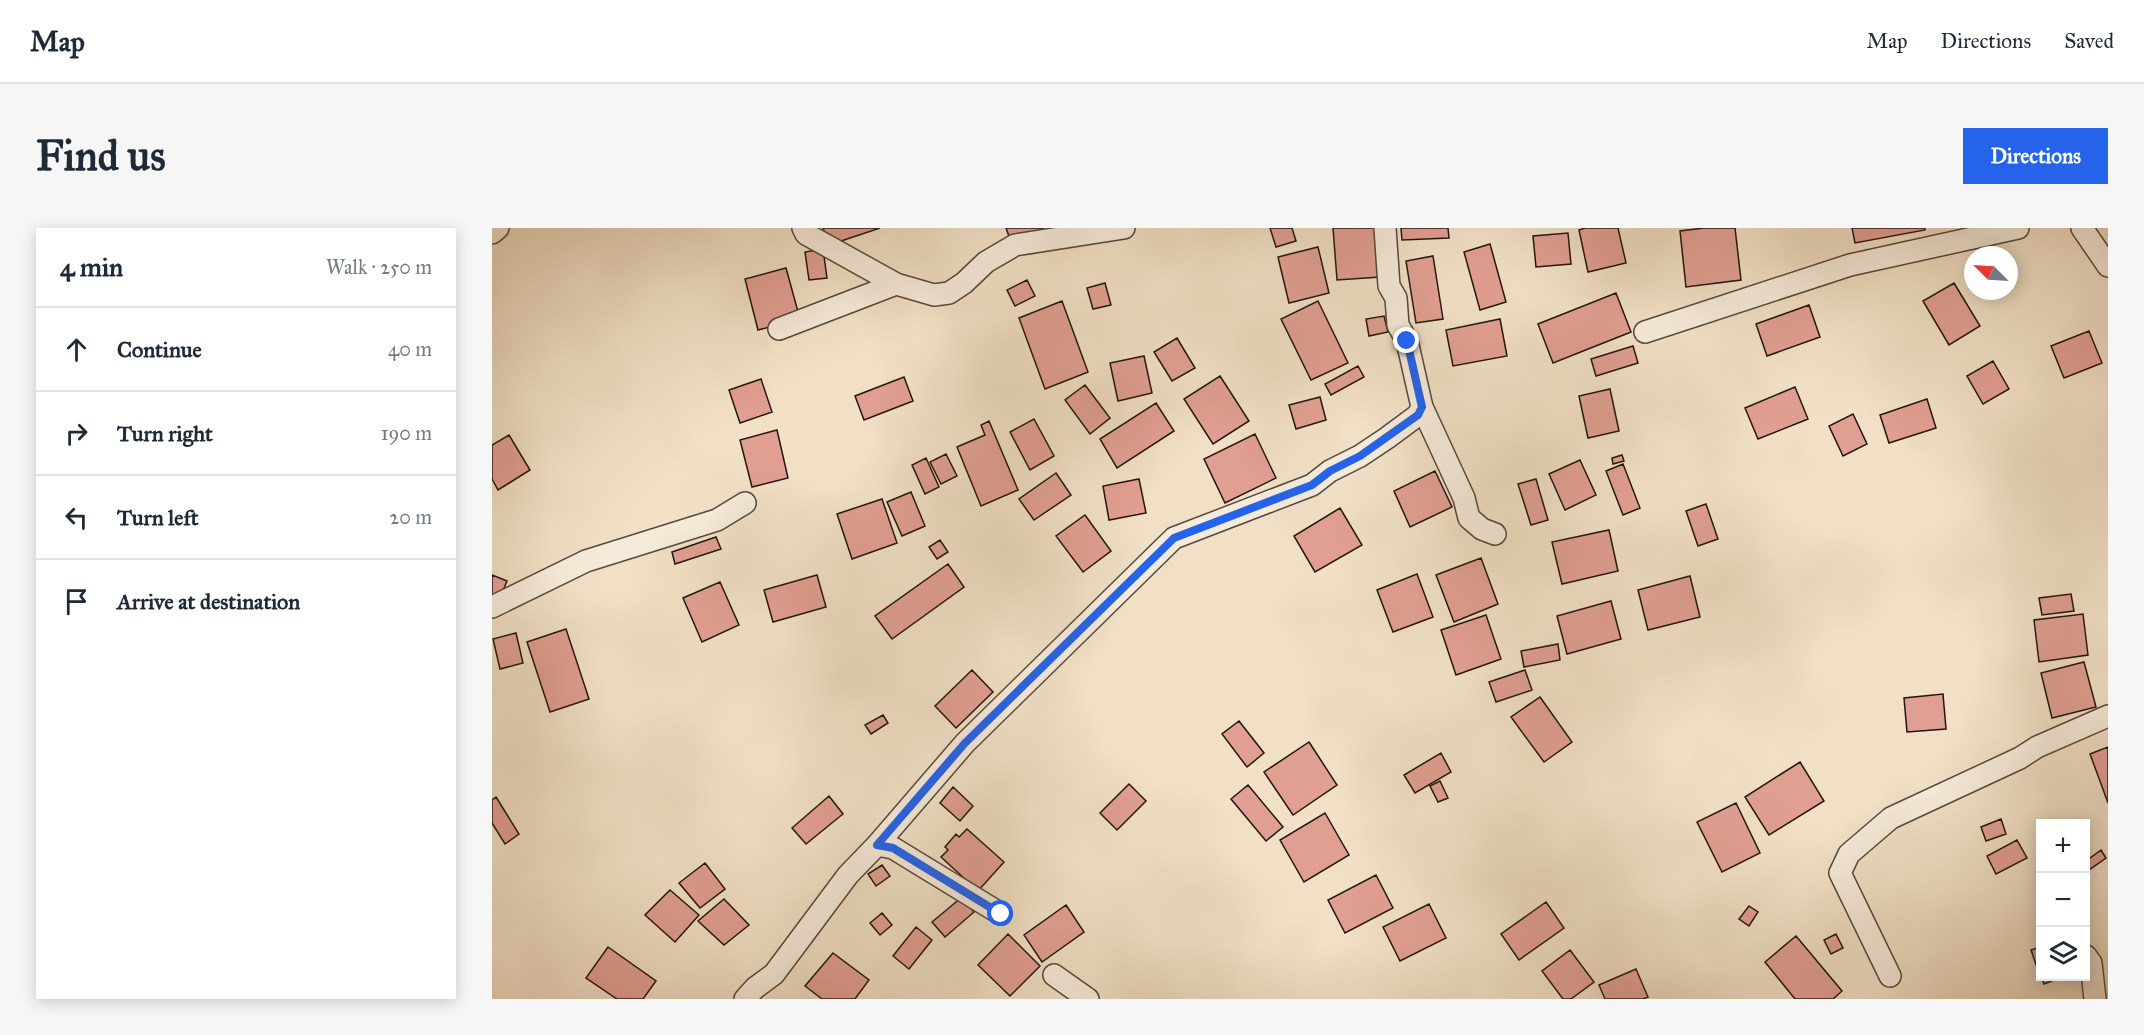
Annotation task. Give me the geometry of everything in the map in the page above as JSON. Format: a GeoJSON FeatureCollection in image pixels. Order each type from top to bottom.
{"type":"FeatureCollection","features":[{"type":"Feature","properties":{"kind":"street"},"geometry":{"type":"LineString","coordinates":[[492,233],[498,228]]}},
{"type":"Feature","properties":{"kind":"street"},"geometry":{"type":"LineString","coordinates":[[803,228],[806,234],[896,284],[934,295],[949,293],[964,283],[986,262],[1015,245],[1124,228]]}},
{"type":"Feature","properties":{"kind":"street"},"geometry":{"type":"LineString","coordinates":[[1385,228],[1389,286],[1396,298],[1398,325],[1407,341],[1422,407],[1464,498],[1469,518],[1482,529],[1496,534]]}},
{"type":"Feature","properties":{"kind":"street"},"geometry":{"type":"LineString","coordinates":[[1645,332],[1850,265],[2018,228]]}},
{"type":"Feature","properties":{"kind":"street"},"geometry":{"type":"LineString","coordinates":[[2082,228],[2108,266]]}},
{"type":"Feature","properties":{"kind":"street"},"geometry":{"type":"LineString","coordinates":[[779,329],[896,284]]}},
{"type":"Feature","properties":{"kind":"street"},"geometry":{"type":"LineString","coordinates":[[745,999],[755,988],[774,974],[848,875],[877,845],[965,743],[1174,538],[1312,485],[1330,471],[1360,456],[1387,438],[1418,415],[1422,407]]}},
{"type":"Feature","properties":{"kind":"street"},"geometry":{"type":"LineString","coordinates":[[492,607],[586,561],[717,520],[745,502]]}},
{"type":"Feature","properties":{"kind":"street"},"geometry":{"type":"LineString","coordinates":[[1890,976],[1840,873],[1849,854],[1891,818],[2020,758],[2037,747],[2108,716]]}},
{"type":"Feature","properties":{"kind":"street"},"geometry":{"type":"LineString","coordinates":[[877,845],[893,848],[1001,914]]}},
{"type":"Feature","properties":{"kind":"street"},"geometry":{"type":"LineString","coordinates":[[2090,962],[2095,999]]}},
{"type":"Feature","properties":{"kind":"street"},"geometry":{"type":"LineString","coordinates":[[1054,975],[1088,999]]}},
{"type":"Feature","properties":{"kind":"building"},"geometry":{"type":"Polygon","coordinates":[[[823,228],[880,228],[829,245],[823,228]]]}},
{"type":"Feature","properties":{"kind":"building"},"geometry":{"type":"Polygon","coordinates":[[[1006,228],[1043,228],[1043,229],[1010,239],[1006,228]]]}},
{"type":"Feature","properties":{"kind":"building"},"geometry":{"type":"Polygon","coordinates":[[[1270,228],[1292,228],[1296,241],[1276,247],[1270,228]]]}},
{"type":"Feature","properties":{"kind":"building"},"geometry":{"type":"Polygon","coordinates":[[[1333,228],[1376,228],[1380,277],[1337,280],[1333,228]]]}},
{"type":"Feature","properties":{"kind":"building"},"geometry":{"type":"Polygon","coordinates":[[[1401,228],[1448,228],[1449,238],[1402,240],[1401,228]]]}},
{"type":"Feature","properties":{"kind":"building"},"geometry":{"type":"Polygon","coordinates":[[[1618,228],[1626,263],[1588,272],[1579,230],[1618,228]]]}},
{"type":"Feature","properties":{"kind":"building"},"geometry":{"type":"Polygon","coordinates":[[[1735,228],[1741,280],[1686,287],[1680,231],[1735,228]]]}},
{"type":"Feature","properties":{"kind":"building"},"geometry":{"type":"Polygon","coordinates":[[[1852,228],[1925,228],[1925,230],[1855,243],[1852,228]]]}},
{"type":"Feature","properties":{"kind":"building"},"geometry":{"type":"Polygon","coordinates":[[[1568,233],[1571,264],[1536,267],[1533,236],[1568,233]]]}},
{"type":"Feature","properties":{"kind":"building"},"geometry":{"type":"Polygon","coordinates":[[[1490,244],[1506,302],[1480,310],[1464,252],[1490,244]]]}},
{"type":"Feature","properties":{"kind":"building"},"geometry":{"type":"Polygon","coordinates":[[[1318,247],[1329,293],[1289,303],[1278,257],[1318,247]]]}},
{"type":"Feature","properties":{"kind":"building"},"geometry":{"type":"Polygon","coordinates":[[[823,249],[827,278],[809,280],[805,252],[823,249]]]}},
{"type":"Feature","properties":{"kind":"building"},"geometry":{"type":"Polygon","coordinates":[[[1433,256],[1443,319],[1416,323],[1406,261],[1433,256]]]}},
{"type":"Feature","properties":{"kind":"building"},"geometry":{"type":"Polygon","coordinates":[[[786,268],[800,319],[758,330],[745,279],[786,268]]]}},
{"type":"Feature","properties":{"kind":"building"},"geometry":{"type":"Polygon","coordinates":[[[1027,280],[1035,296],[1015,306],[1007,290],[1027,280]]]}},
{"type":"Feature","properties":{"kind":"building"},"geometry":{"type":"Polygon","coordinates":[[[1105,283],[1111,305],[1093,309],[1087,288],[1105,283]]]}},
{"type":"Feature","properties":{"kind":"building"},"geometry":{"type":"Polygon","coordinates":[[[1954,283],[1980,326],[1949,345],[1923,301],[1954,283]]]}},
{"type":"Feature","properties":{"kind":"building"},"geometry":{"type":"Polygon","coordinates":[[[1616,293],[1631,332],[1553,363],[1538,324],[1616,293]]]}},
{"type":"Feature","properties":{"kind":"building"},"geometry":{"type":"Polygon","coordinates":[[[1062,301],[1088,372],[1045,389],[1019,318],[1062,301]]]}},
{"type":"Feature","properties":{"kind":"building"},"geometry":{"type":"Polygon","coordinates":[[[1318,301],[1348,363],[1311,380],[1281,319],[1318,301]]]}},
{"type":"Feature","properties":{"kind":"building"},"geometry":{"type":"Polygon","coordinates":[[[1809,305],[1820,337],[1767,356],[1756,324],[1809,305]]]}},
{"type":"Feature","properties":{"kind":"building"},"geometry":{"type":"Polygon","coordinates":[[[1384,316],[1388,332],[1369,336],[1366,319],[1384,316]]]}},
{"type":"Feature","properties":{"kind":"building"},"geometry":{"type":"Polygon","coordinates":[[[1500,319],[1507,356],[1453,366],[1446,330],[1500,319]]]}},
{"type":"Feature","properties":{"kind":"building"},"geometry":{"type":"Polygon","coordinates":[[[2089,331],[2102,363],[2064,378],[2051,346],[2089,331]]]}},
{"type":"Feature","properties":{"kind":"building"},"geometry":{"type":"Polygon","coordinates":[[[1177,338],[1195,368],[1172,381],[1154,352],[1177,338]]]}},
{"type":"Feature","properties":{"kind":"building"},"geometry":{"type":"Polygon","coordinates":[[[1633,346],[1638,363],[1596,376],[1591,359],[1633,346]]]}},
{"type":"Feature","properties":{"kind":"building"},"geometry":{"type":"Polygon","coordinates":[[[1144,356],[1152,393],[1118,401],[1110,363],[1144,356]]]}},
{"type":"Feature","properties":{"kind":"building"},"geometry":{"type":"Polygon","coordinates":[[[1993,361],[2009,389],[1983,404],[1967,376],[1993,361]]]}},
{"type":"Feature","properties":{"kind":"building"},"geometry":{"type":"Polygon","coordinates":[[[1358,366],[1364,377],[1331,395],[1325,384],[1358,366]]]}},
{"type":"Feature","properties":{"kind":"building"},"geometry":{"type":"Polygon","coordinates":[[[1220,376],[1249,421],[1213,444],[1184,399],[1220,376]]]}},
{"type":"Feature","properties":{"kind":"building"},"geometry":{"type":"Polygon","coordinates":[[[904,377],[913,401],[864,420],[855,396],[904,377]]]}},
{"type":"Feature","properties":{"kind":"building"},"geometry":{"type":"Polygon","coordinates":[[[761,379],[772,412],[740,423],[729,390],[761,379]]]}},
{"type":"Feature","properties":{"kind":"building"},"geometry":{"type":"Polygon","coordinates":[[[1085,385],[1110,418],[1090,434],[1065,400],[1085,385]]]}},
{"type":"Feature","properties":{"kind":"building"},"geometry":{"type":"Polygon","coordinates":[[[1795,387],[1808,419],[1758,439],[1745,408],[1795,387]]]}},
{"type":"Feature","properties":{"kind":"building"},"geometry":{"type":"Polygon","coordinates":[[[1610,389],[1619,431],[1588,438],[1579,396],[1610,389]]]}},
{"type":"Feature","properties":{"kind":"building"},"geometry":{"type":"Polygon","coordinates":[[[1320,397],[1326,420],[1296,429],[1289,405],[1320,397]]]}},
{"type":"Feature","properties":{"kind":"building"},"geometry":{"type":"Polygon","coordinates":[[[1927,399],[1936,428],[1889,443],[1880,415],[1927,399]]]}},
{"type":"Feature","properties":{"kind":"building"},"geometry":{"type":"Polygon","coordinates":[[[1156,403],[1174,431],[1117,468],[1100,439],[1156,403]]]}},
{"type":"Feature","properties":{"kind":"building"},"geometry":{"type":"Polygon","coordinates":[[[1853,414],[1867,444],[1843,456],[1829,426],[1853,414]]]}},
{"type":"Feature","properties":{"kind":"building"},"geometry":{"type":"Polygon","coordinates":[[[1034,419],[1054,456],[1030,470],[1010,432],[1034,419]]]}},
{"type":"Feature","properties":{"kind":"building"},"geometry":{"type":"Polygon","coordinates":[[[989,421],[1018,490],[981,506],[957,447],[985,435],[981,425],[989,421]]]}},
{"type":"Feature","properties":{"kind":"building"},"geometry":{"type":"Polygon","coordinates":[[[777,430],[788,478],[752,487],[740,440],[777,430]]]}},
{"type":"Feature","properties":{"kind":"building"},"geometry":{"type":"Polygon","coordinates":[[[1255,434],[1276,478],[1225,503],[1204,459],[1255,434]]]}},
{"type":"Feature","properties":{"kind":"building"},"geometry":{"type":"Polygon","coordinates":[[[509,435],[530,470],[498,490],[492,479],[492,445],[509,435]]]}},
{"type":"Feature","properties":{"kind":"building"},"geometry":{"type":"Polygon","coordinates":[[[946,454],[957,476],[941,484],[930,462],[946,454]]]}},
{"type":"Feature","properties":{"kind":"building"},"geometry":{"type":"Polygon","coordinates":[[[1622,455],[1624,461],[1613,464],[1612,458],[1622,455]]]}},
{"type":"Feature","properties":{"kind":"building"},"geometry":{"type":"Polygon","coordinates":[[[926,458],[939,487],[925,494],[912,465],[926,458]]]}},
{"type":"Feature","properties":{"kind":"building"},"geometry":{"type":"Polygon","coordinates":[[[1580,460],[1596,495],[1565,510],[1549,474],[1580,460]]]}},
{"type":"Feature","properties":{"kind":"building"},"geometry":{"type":"Polygon","coordinates":[[[1623,464],[1640,508],[1623,515],[1606,471],[1623,464]]]}},
{"type":"Feature","properties":{"kind":"building"},"geometry":{"type":"Polygon","coordinates":[[[1435,471],[1452,507],[1410,527],[1394,491],[1435,471]]]}},
{"type":"Feature","properties":{"kind":"building"},"geometry":{"type":"Polygon","coordinates":[[[1056,473],[1071,495],[1034,520],[1019,499],[1056,473]]]}},
{"type":"Feature","properties":{"kind":"building"},"geometry":{"type":"Polygon","coordinates":[[[1139,479],[1146,513],[1109,520],[1103,486],[1139,479]]]}},
{"type":"Feature","properties":{"kind":"building"},"geometry":{"type":"Polygon","coordinates":[[[1536,479],[1548,520],[1531,525],[1518,484],[1536,479]]]}},
{"type":"Feature","properties":{"kind":"building"},"geometry":{"type":"Polygon","coordinates":[[[911,492],[925,526],[902,536],[887,502],[911,492]]]}},
{"type":"Feature","properties":{"kind":"building"},"geometry":{"type":"Polygon","coordinates":[[[882,499],[897,543],[852,559],[837,514],[882,499]]]}},
{"type":"Feature","properties":{"kind":"building"},"geometry":{"type":"Polygon","coordinates":[[[1706,504],[1718,539],[1698,546],[1686,511],[1706,504]]]}},
{"type":"Feature","properties":{"kind":"building"},"geometry":{"type":"Polygon","coordinates":[[[1340,508],[1362,545],[1315,572],[1294,536],[1340,508]]]}},
{"type":"Feature","properties":{"kind":"building"},"geometry":{"type":"Polygon","coordinates":[[[1085,515],[1111,551],[1083,572],[1056,536],[1085,515]]]}},
{"type":"Feature","properties":{"kind":"building"},"geometry":{"type":"Polygon","coordinates":[[[1609,530],[1618,571],[1562,584],[1552,542],[1609,530]]]}},
{"type":"Feature","properties":{"kind":"building"},"geometry":{"type":"Polygon","coordinates":[[[716,537],[721,549],[675,564],[672,552],[716,537]]]}},
{"type":"Feature","properties":{"kind":"building"},"geometry":{"type":"Polygon","coordinates":[[[940,540],[948,552],[937,559],[929,547],[940,540]]]}},
{"type":"Feature","properties":{"kind":"building"},"geometry":{"type":"Polygon","coordinates":[[[1481,558],[1498,604],[1454,622],[1436,575],[1481,558]]]}},
{"type":"Feature","properties":{"kind":"building"},"geometry":{"type":"Polygon","coordinates":[[[948,564],[964,587],[892,639],[875,616],[948,564]]]}},
{"type":"Feature","properties":{"kind":"building"},"geometry":{"type":"Polygon","coordinates":[[[1417,574],[1433,617],[1393,632],[1377,590],[1417,574]]]}},
{"type":"Feature","properties":{"kind":"building"},"geometry":{"type":"Polygon","coordinates":[[[492,575],[507,581],[500,598],[492,595],[492,575]]]}},
{"type":"Feature","properties":{"kind":"building"},"geometry":{"type":"Polygon","coordinates":[[[817,575],[826,607],[773,622],[764,590],[817,575]]]}},
{"type":"Feature","properties":{"kind":"building"},"geometry":{"type":"Polygon","coordinates":[[[1690,576],[1700,617],[1648,630],[1638,590],[1690,576]]]}},
{"type":"Feature","properties":{"kind":"building"},"geometry":{"type":"Polygon","coordinates":[[[720,582],[739,625],[702,642],[683,598],[720,582]]]}},
{"type":"Feature","properties":{"kind":"building"},"geometry":{"type":"Polygon","coordinates":[[[2071,594],[2074,611],[2042,615],[2039,598],[2071,594]]]}},
{"type":"Feature","properties":{"kind":"building"},"geometry":{"type":"Polygon","coordinates":[[[1611,601],[1621,639],[1567,654],[1557,616],[1611,601]]]}},
{"type":"Feature","properties":{"kind":"building"},"geometry":{"type":"Polygon","coordinates":[[[2083,614],[2088,655],[2039,662],[2034,620],[2083,614]]]}},
{"type":"Feature","properties":{"kind":"building"},"geometry":{"type":"Polygon","coordinates":[[[1486,615],[1501,659],[1456,675],[1441,630],[1486,615]]]}},
{"type":"Feature","properties":{"kind":"building"},"geometry":{"type":"Polygon","coordinates":[[[566,629],[589,699],[550,712],[527,642],[566,629]]]}},
{"type":"Feature","properties":{"kind":"building"},"geometry":{"type":"Polygon","coordinates":[[[516,633],[523,663],[500,669],[493,639],[516,633]]]}},
{"type":"Feature","properties":{"kind":"building"},"geometry":{"type":"Polygon","coordinates":[[[1558,644],[1560,660],[1524,667],[1521,651],[1558,644]]]}},
{"type":"Feature","properties":{"kind":"building"},"geometry":{"type":"Polygon","coordinates":[[[2084,662],[2096,707],[2052,718],[2041,673],[2084,662]]]}},
{"type":"Feature","properties":{"kind":"building"},"geometry":{"type":"Polygon","coordinates":[[[972,670],[993,692],[956,728],[935,706],[972,670]]]}},
{"type":"Feature","properties":{"kind":"building"},"geometry":{"type":"Polygon","coordinates":[[[1525,670],[1532,690],[1496,702],[1489,682],[1525,670]]]}},
{"type":"Feature","properties":{"kind":"building"},"geometry":{"type":"Polygon","coordinates":[[[1943,694],[1946,729],[1907,732],[1904,698],[1943,694]]]}},
{"type":"Feature","properties":{"kind":"building"},"geometry":{"type":"Polygon","coordinates":[[[1540,697],[1572,742],[1544,762],[1511,717],[1540,697]]]}},
{"type":"Feature","properties":{"kind":"building"},"geometry":{"type":"Polygon","coordinates":[[[883,715],[888,723],[871,734],[865,725],[883,715]]]}},
{"type":"Feature","properties":{"kind":"building"},"geometry":{"type":"Polygon","coordinates":[[[1239,721],[1264,753],[1247,767],[1222,734],[1239,721]]]}},
{"type":"Feature","properties":{"kind":"building"},"geometry":{"type":"Polygon","coordinates":[[[1309,742],[1337,785],[1293,815],[1264,772],[1309,742]]]}},
{"type":"Feature","properties":{"kind":"building"},"geometry":{"type":"Polygon","coordinates":[[[2108,747],[2108,803],[2090,754],[2108,747]]]}},
{"type":"Feature","properties":{"kind":"building"},"geometry":{"type":"Polygon","coordinates":[[[1441,753],[1451,772],[1415,793],[1404,775],[1441,753]]]}},
{"type":"Feature","properties":{"kind":"building"},"geometry":{"type":"Polygon","coordinates":[[[1800,762],[1824,801],[1769,835],[1745,797],[1800,762]]]}},
{"type":"Feature","properties":{"kind":"building"},"geometry":{"type":"Polygon","coordinates":[[[1440,781],[1448,798],[1438,802],[1430,786],[1440,781]]]}},
{"type":"Feature","properties":{"kind":"building"},"geometry":{"type":"Polygon","coordinates":[[[1129,784],[1146,801],[1117,830],[1100,813],[1129,784]]]}},
{"type":"Feature","properties":{"kind":"building"},"geometry":{"type":"Polygon","coordinates":[[[1248,785],[1283,827],[1266,841],[1231,799],[1248,785]]]}},
{"type":"Feature","properties":{"kind":"building"},"geometry":{"type":"Polygon","coordinates":[[[953,787],[973,806],[960,821],[940,803],[953,787]]]}},
{"type":"Feature","properties":{"kind":"building"},"geometry":{"type":"Polygon","coordinates":[[[829,796],[843,814],[806,844],[792,828],[829,796]]]}},
{"type":"Feature","properties":{"kind":"building"},"geometry":{"type":"Polygon","coordinates":[[[496,797],[519,834],[505,844],[492,823],[492,800],[496,797]]]}},
{"type":"Feature","properties":{"kind":"building"},"geometry":{"type":"Polygon","coordinates":[[[1736,803],[1760,853],[1722,872],[1697,822],[1736,803]]]}},
{"type":"Feature","properties":{"kind":"building"},"geometry":{"type":"Polygon","coordinates":[[[1325,813],[1349,855],[1304,882],[1280,840],[1325,813]]]}},
{"type":"Feature","properties":{"kind":"building"},"geometry":{"type":"Polygon","coordinates":[[[2001,819],[2006,834],[1986,841],[1981,827],[2001,819]]]}},
{"type":"Feature","properties":{"kind":"building"},"geometry":{"type":"Polygon","coordinates":[[[967,829],[1004,862],[978,891],[941,857],[948,850],[945,847],[956,834],[959,837],[967,829]]]}},
{"type":"Feature","properties":{"kind":"building"},"geometry":{"type":"Polygon","coordinates":[[[2017,840],[2027,858],[1996,874],[1987,856],[2017,840]]]}},
{"type":"Feature","properties":{"kind":"building"},"geometry":{"type":"Polygon","coordinates":[[[2101,850],[2106,858],[2090,869],[2090,858],[2101,850]]]}},
{"type":"Feature","properties":{"kind":"building"},"geometry":{"type":"Polygon","coordinates":[[[705,863],[725,889],[700,908],[679,883],[705,863]]]}},
{"type":"Feature","properties":{"kind":"building"},"geometry":{"type":"Polygon","coordinates":[[[882,865],[890,876],[876,886],[868,874],[882,865]]]}},
{"type":"Feature","properties":{"kind":"building"},"geometry":{"type":"Polygon","coordinates":[[[1376,875],[1393,908],[1345,933],[1328,900],[1376,875]]]}},
{"type":"Feature","properties":{"kind":"building"},"geometry":{"type":"Polygon","coordinates":[[[670,890],[699,915],[675,942],[645,915],[670,890]]]}},
{"type":"Feature","properties":{"kind":"building"},"geometry":{"type":"Polygon","coordinates":[[[962,897],[974,912],[945,937],[932,922],[962,897]]]}},
{"type":"Feature","properties":{"kind":"building"},"geometry":{"type":"Polygon","coordinates":[[[724,899],[749,925],[724,945],[698,921],[724,899]]]}},
{"type":"Feature","properties":{"kind":"building"},"geometry":{"type":"Polygon","coordinates":[[[1546,902],[1564,928],[1519,960],[1501,934],[1546,902]]]}},
{"type":"Feature","properties":{"kind":"building"},"geometry":{"type":"Polygon","coordinates":[[[1429,904],[1446,938],[1400,961],[1383,927],[1429,904]]]}},
{"type":"Feature","properties":{"kind":"building"},"geometry":{"type":"Polygon","coordinates":[[[1066,905],[1084,932],[1042,962],[1024,935],[1066,905]]]}},
{"type":"Feature","properties":{"kind":"building"},"geometry":{"type":"Polygon","coordinates":[[[1749,906],[1758,912],[1749,926],[1739,919],[1749,906]]]}},
{"type":"Feature","properties":{"kind":"building"},"geometry":{"type":"Polygon","coordinates":[[[882,913],[892,925],[880,935],[870,923],[882,913]]]}},
{"type":"Feature","properties":{"kind":"building"},"geometry":{"type":"Polygon","coordinates":[[[916,927],[932,940],[909,969],[893,956],[916,927]]]}},
{"type":"Feature","properties":{"kind":"building"},"geometry":{"type":"Polygon","coordinates":[[[1008,934],[1040,966],[1010,996],[978,965],[1008,934]]]}},
{"type":"Feature","properties":{"kind":"building"},"geometry":{"type":"Polygon","coordinates":[[[1836,934],[1843,948],[1831,954],[1824,940],[1836,934]]]}},
{"type":"Feature","properties":{"kind":"building"},"geometry":{"type":"Polygon","coordinates":[[[1796,936],[1842,991],[1833,999],[1795,999],[1765,962],[1796,936]]]}},
{"type":"Feature","properties":{"kind":"building"},"geometry":{"type":"Polygon","coordinates":[[[608,947],[656,981],[643,999],[617,999],[586,978],[608,947]]]}},
{"type":"Feature","properties":{"kind":"building"},"geometry":{"type":"Polygon","coordinates":[[[2036,948],[2036,964],[2031,950],[2036,948]]]}},
{"type":"Feature","properties":{"kind":"building"},"geometry":{"type":"Polygon","coordinates":[[[1570,950],[1594,982],[1571,999],[1563,999],[1542,971],[1570,950]]]}},
{"type":"Feature","properties":{"kind":"building"},"geometry":{"type":"Polygon","coordinates":[[[833,953],[869,980],[855,999],[822,999],[805,986],[833,953]]]}},
{"type":"Feature","properties":{"kind":"building"},"geometry":{"type":"Polygon","coordinates":[[[1636,969],[1648,997],[1605,999],[1599,985],[1636,969]]]}},
{"type":"Feature","properties":{"kind":"route"},"geometry":{"type":"LineString","coordinates":[[1001,914],[893,848],[877,845],[965,743],[1174,538],[1312,485],[1330,471],[1360,456],[1418,415],[1422,407],[1407,341]]}}]}
